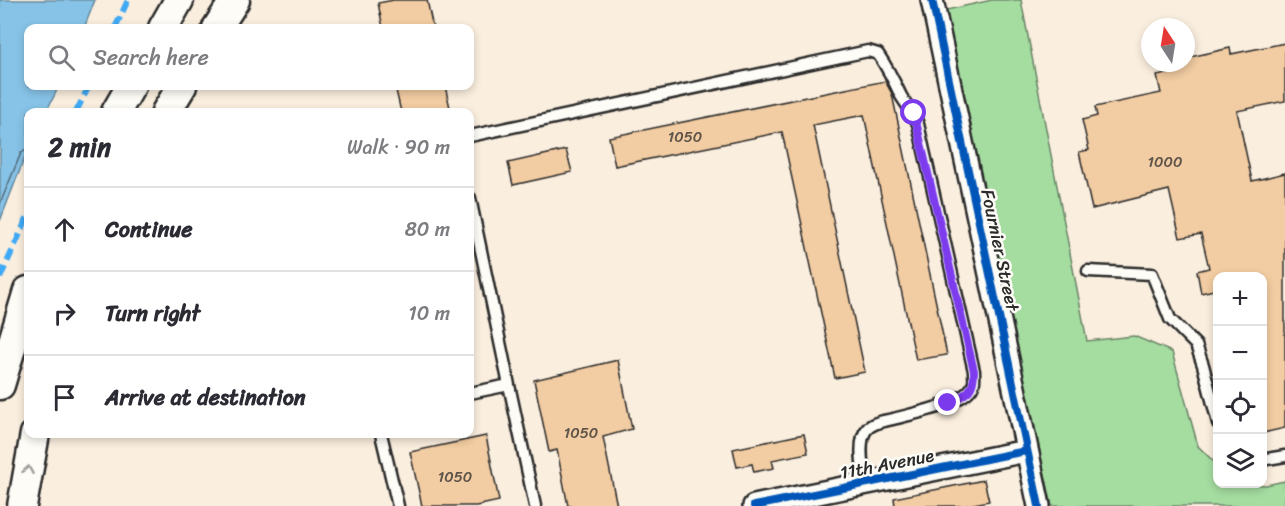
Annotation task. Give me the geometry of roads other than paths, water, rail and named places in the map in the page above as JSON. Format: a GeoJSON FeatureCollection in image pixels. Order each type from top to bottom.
{"type":"FeatureCollection","features":[{"type":"Feature","properties":{"kind":"main road"},"geometry":{"type":"LineString","coordinates":[[165,24],[178,0]]}},
{"type":"Feature","properties":{"kind":"main road"},"geometry":{"type":"LineString","coordinates":[[220,24],[235,0]]}},
{"type":"Feature","properties":{"kind":"main road"},"geometry":{"type":"LineString","coordinates":[[118,108],[129,90]]}},
{"type":"Feature","properties":{"kind":"main road"},"geometry":{"type":"LineString","coordinates":[[168,108],[180,90]]}},
{"type":"Feature","properties":{"kind":"main road"},"geometry":{"type":"LineString","coordinates":[[0,385],[24,304]]}},
{"type":"Feature","properties":{"kind":"main road"},"geometry":{"type":"LineString","coordinates":[[21,506],[34,438]]}},
{"type":"Feature","properties":{"kind":"street","name":"Fournier Street"},"geometry":{"type":"LineString","coordinates":[[932,0],[1039,506]]}},
{"type":"Feature","properties":{"kind":"street","name":"11th Avenue"},"geometry":{"type":"LineString","coordinates":[[763,505],[1026,451]]}},
{"type":"Feature","properties":{"kind":"lane"},"geometry":{"type":"LineString","coordinates":[[474,135],[868,51],[878,54],[901,96],[914,113],[918,124],[974,371],[974,385],[968,393],[948,403],[867,428],[861,453],[865,484]]}},
{"type":"Feature","properties":{"kind":"lane"},"geometry":{"type":"LineString","coordinates":[[474,217],[535,506]]}},
{"type":"Feature","properties":{"kind":"lane"},"geometry":{"type":"LineString","coordinates":[[1088,270],[1152,274],[1170,320],[1196,345],[1213,404]]}},
{"type":"Feature","properties":{"kind":"lane"},"geometry":{"type":"LineString","coordinates":[[474,392],[509,385]]}},
{"type":"Feature","properties":{"kind":"lane"},"geometry":{"type":"LineString","coordinates":[[382,438],[398,506]]}},
{"type":"Feature","properties":{"kind":"lane"},"geometry":{"type":"LineString","coordinates":[[1267,459],[1285,456]]}},
{"type":"Feature","properties":{"kind":"water"},"geometry":{"type":"Polygon","coordinates":[[[0,0],[95,0],[86,24],[24,24],[24,90],[57,90],[48,108],[24,108],[24,159],[0,221],[0,0]]]}}]}
